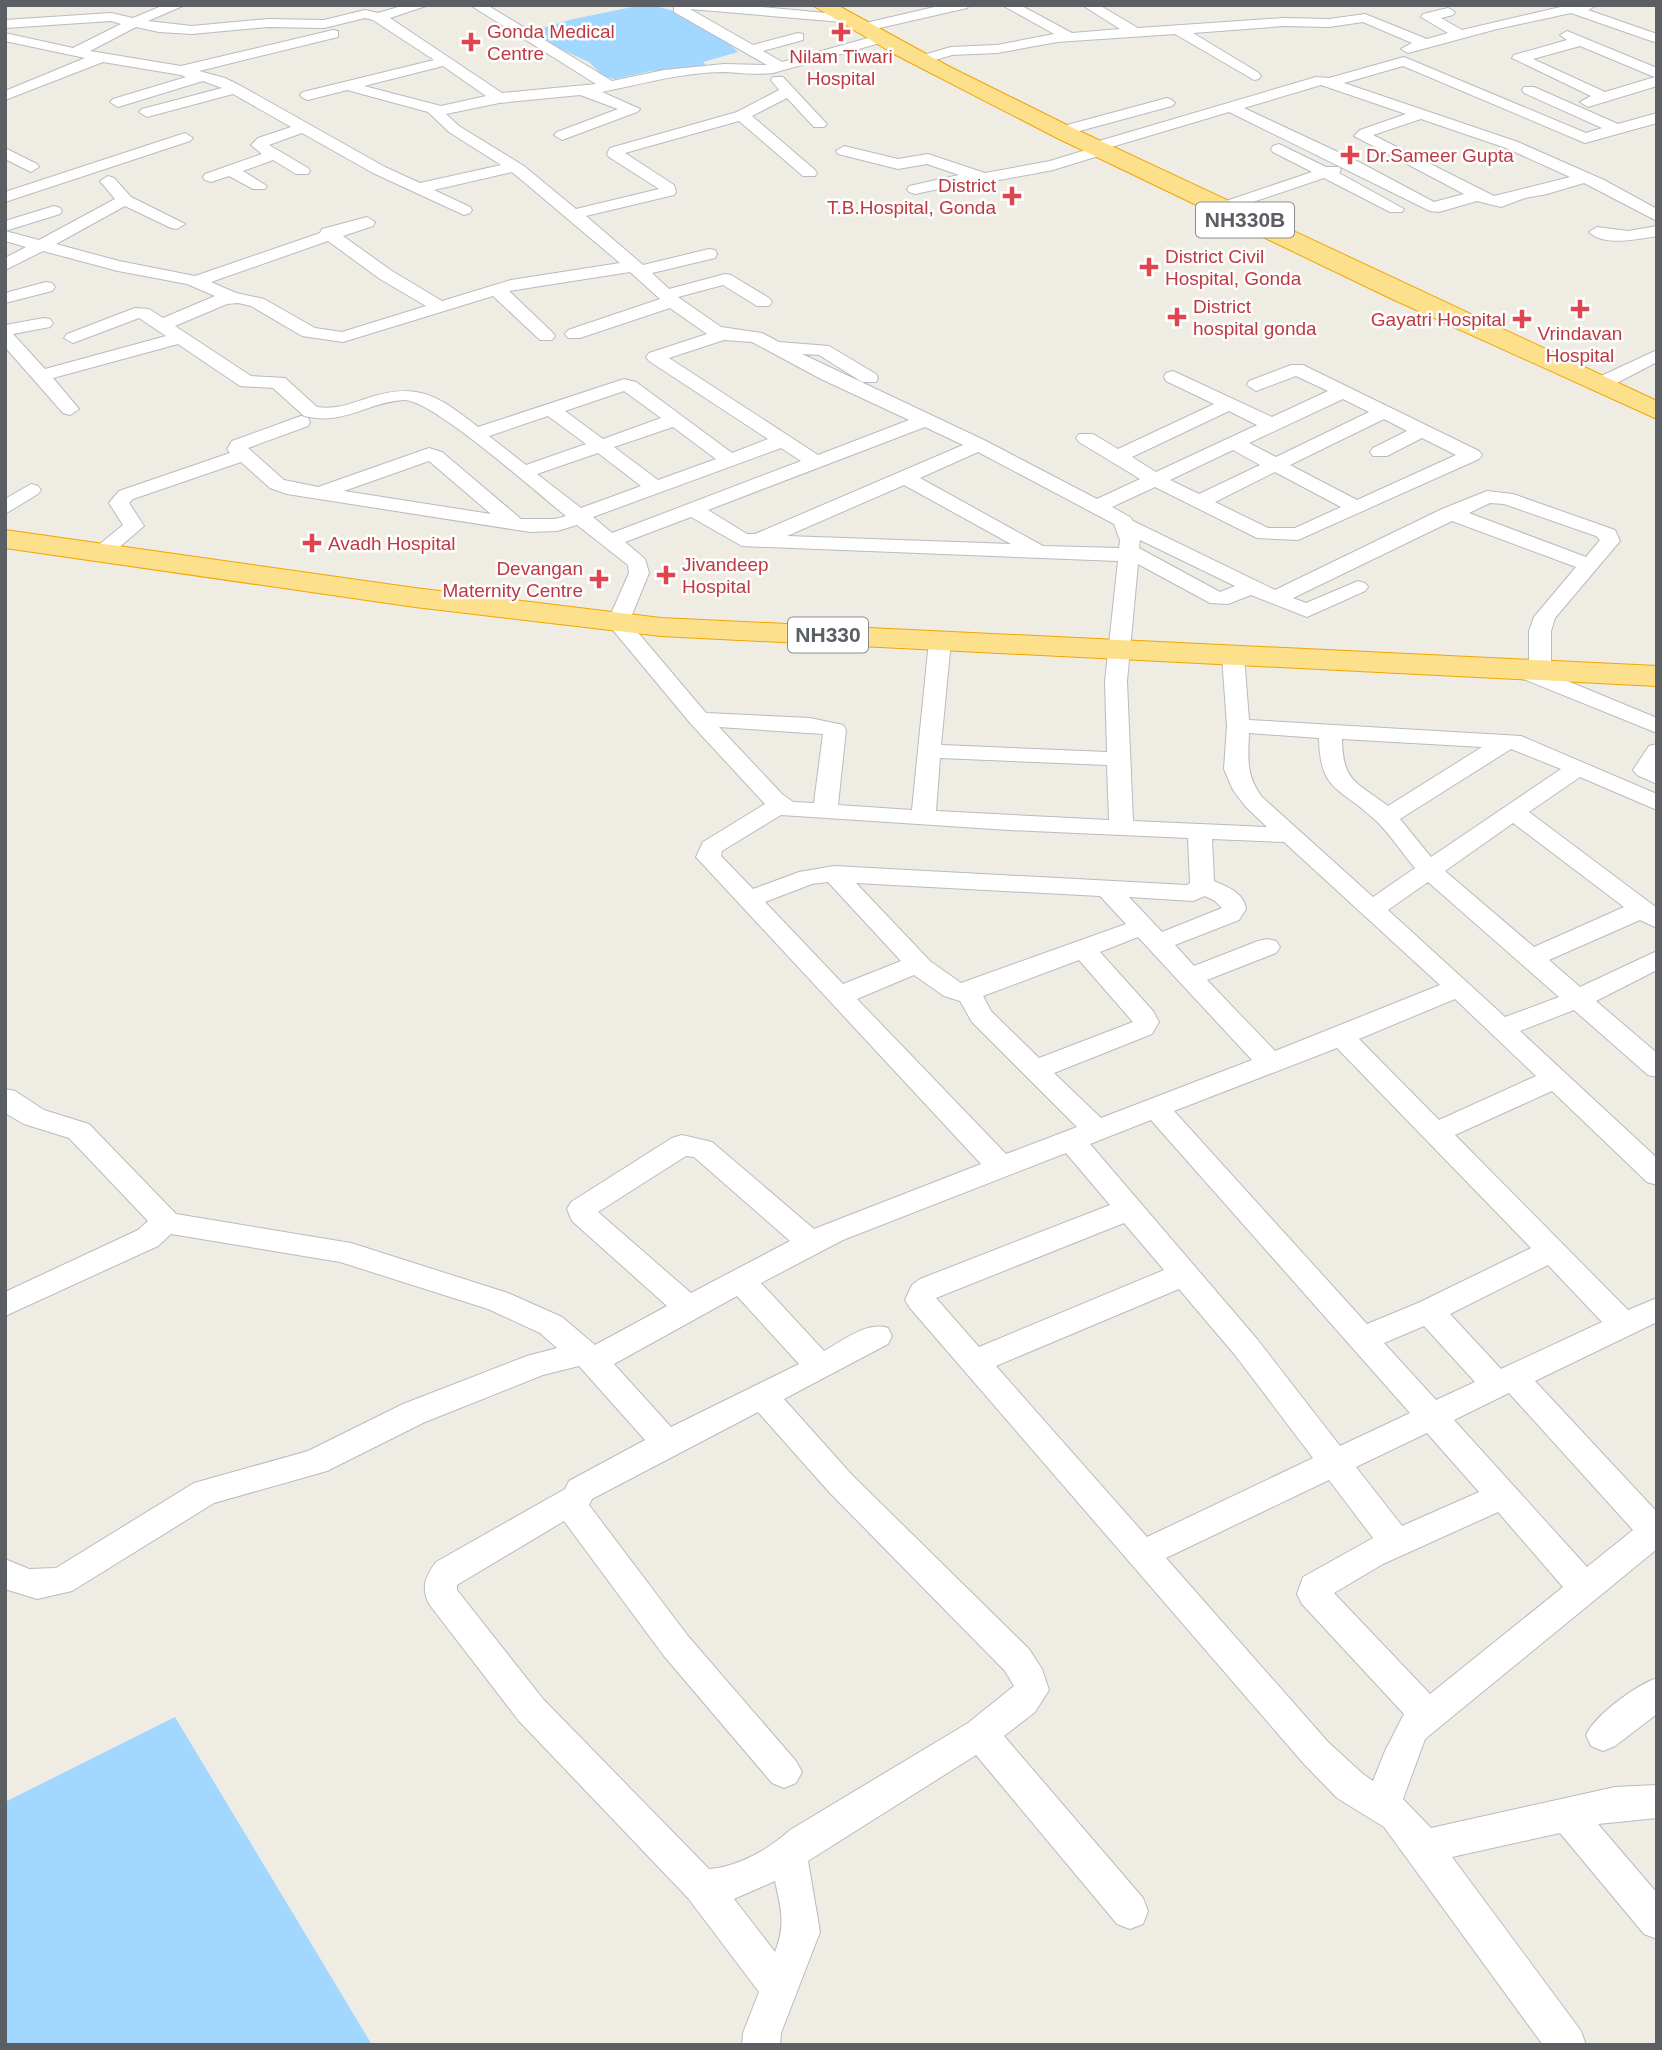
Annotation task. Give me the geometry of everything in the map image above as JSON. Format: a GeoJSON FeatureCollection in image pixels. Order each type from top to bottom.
{"type":"FeatureCollection","features":[{"type":"Feature","properties":{"kind":"highway","name":"NH330B"},"geometry":{"type":"LineString","coordinates":[[856,23],[1072,128],[1103,147],[1406,291],[1657,404]]}},
{"type":"Feature","properties":{"kind":"highway","name":"NH330B"},"geometry":{"type":"LineString","coordinates":[[856,23],[1413,300],[1657,411]]}},
{"type":"Feature","properties":{"kind":"highway","name":"NH330"},"geometry":{"type":"LineString","coordinates":[[5,539],[413,598],[618,623],[1657,676]]}},
{"type":"Feature","properties":{"kind":"street"},"geometry":{"type":"LineString","coordinates":[[74,52],[134,22],[178,5]]}},
{"type":"Feature","properties":{"kind":"street"},"geometry":{"type":"LineString","coordinates":[[5,23],[94,17],[173,30],[192,30],[268,23],[324,24],[422,5]]}},
{"type":"Feature","properties":{"kind":"street"},"geometry":{"type":"LineString","coordinates":[[477,5],[609,86]]}},
{"type":"Feature","properties":{"kind":"street"},"geometry":{"type":"LineString","coordinates":[[673,5],[751,50],[773,69],[788,92],[819,124]]}},
{"type":"Feature","properties":{"kind":"street"},"geometry":{"type":"LineString","coordinates":[[688,5],[856,23],[962,5]]}},
{"type":"Feature","properties":{"kind":"street"},"geometry":{"type":"LineString","coordinates":[[1009,5],[1070,37]]}},
{"type":"Feature","properties":{"kind":"street"},"geometry":{"type":"LineString","coordinates":[[1089,5],[1138,34]]}},
{"type":"Feature","properties":{"kind":"street"},"geometry":{"type":"LineString","coordinates":[[1252,5],[1268,23]]}},
{"type":"Feature","properties":{"kind":"street"},"geometry":{"type":"LineString","coordinates":[[928,58],[951,51],[989,50],[1070,37],[1268,23],[1329,23],[1378,5]]}},
{"type":"Feature","properties":{"kind":"street"},"geometry":{"type":"LineString","coordinates":[[1590,5],[1499,24],[1395,53],[1404,61],[1588,138],[1652,123]]}},
{"type":"Feature","properties":{"kind":"street"},"geometry":{"type":"LineString","coordinates":[[5,23],[50,6]]}},
{"type":"Feature","properties":{"kind":"street"},"geometry":{"type":"LineString","coordinates":[[1494,9],[1499,24]]}},
{"type":"Feature","properties":{"kind":"street"},"geometry":{"type":"LineString","coordinates":[[1573,9],[1657,39]]}},
{"type":"Feature","properties":{"kind":"street"},"geometry":{"type":"LineString","coordinates":[[1362,11],[1374,20],[1425,44]]}},
{"type":"Feature","properties":{"kind":"street"},"geometry":{"type":"LineString","coordinates":[[182,71],[216,56],[373,15],[447,61],[499,98]]}},
{"type":"Feature","properties":{"kind":"street"},"geometry":{"type":"LineString","coordinates":[[1402,33],[1445,18],[1460,34]]}},
{"type":"Feature","properties":{"kind":"street"},"geometry":{"type":"LineString","coordinates":[[1526,18],[1657,74]]}},
{"type":"Feature","properties":{"kind":"street"},"geometry":{"type":"LineString","coordinates":[[347,85],[439,110],[499,98],[609,86],[651,76],[718,68],[773,69],[856,23]]}},
{"type":"Feature","properties":{"kind":"street"},"geometry":{"type":"LineString","coordinates":[[1180,31],[1254,76]]}},
{"type":"Feature","properties":{"kind":"street"},"geometry":{"type":"LineString","coordinates":[[5,37],[204,76],[236,89],[379,170],[464,209]]}},
{"type":"Feature","properties":{"kind":"street"},"geometry":{"type":"LineString","coordinates":[[751,50],[797,37]]}},
{"type":"Feature","properties":{"kind":"street"},"geometry":{"type":"LineString","coordinates":[[1580,41],[1520,56],[1552,74],[1604,97]]}},
{"type":"Feature","properties":{"kind":"street"},"geometry":{"type":"LineString","coordinates":[[15,55],[46,47]]}},
{"type":"Feature","properties":{"kind":"street"},"geometry":{"type":"LineString","coordinates":[[1552,74],[1615,56]]}},
{"type":"Feature","properties":{"kind":"street"},"geometry":{"type":"LineString","coordinates":[[5,96],[102,57]]}},
{"type":"Feature","properties":{"kind":"street"},"geometry":{"type":"LineString","coordinates":[[308,95],[447,61]]}},
{"type":"Feature","properties":{"kind":"street"},"geometry":{"type":"LineString","coordinates":[[1330,82],[1394,61],[1404,61]]}},
{"type":"Feature","properties":{"kind":"street"},"geometry":{"type":"LineString","coordinates":[[60,74],[78,82]]}},
{"type":"Feature","properties":{"kind":"street"},"geometry":{"type":"LineString","coordinates":[[118,102],[204,76]]}},
{"type":"Feature","properties":{"kind":"street"},"geometry":{"type":"LineString","coordinates":[[1476,133],[1527,113],[1604,97],[1657,80]]}},
{"type":"Feature","properties":{"kind":"street"},"geometry":{"type":"LineString","coordinates":[[844,151],[898,164],[928,159],[984,178],[1053,165],[1315,81],[1330,82],[1425,104],[1476,133],[1585,177],[1657,216]]}},
{"type":"Feature","properties":{"kind":"street"},"geometry":{"type":"LineString","coordinates":[[1464,86],[1363,134],[1364,138],[1490,201],[1501,202],[1522,193],[1541,191],[1585,177]]}},
{"type":"Feature","properties":{"kind":"street"},"geometry":{"type":"LineString","coordinates":[[147,112],[236,89]]}},
{"type":"Feature","properties":{"kind":"street"},"geometry":{"type":"LineString","coordinates":[[562,135],[632,109],[582,90]]}},
{"type":"Feature","properties":{"kind":"street"},"geometry":{"type":"LineString","coordinates":[[1529,90],[1618,130]]}},
{"type":"Feature","properties":{"kind":"street"},"geometry":{"type":"LineString","coordinates":[[574,214],[668,192],[668,188],[615,154],[617,151],[742,115],[788,92]]}},
{"type":"Feature","properties":{"kind":"street"},"geometry":{"type":"LineString","coordinates":[[208,111],[253,99]]}},
{"type":"Feature","properties":{"kind":"street"},"geometry":{"type":"LineString","coordinates":[[1072,128],[1167,103]]}},
{"type":"Feature","properties":{"kind":"street"},"geometry":{"type":"LineString","coordinates":[[1230,107],[1351,164],[1430,206],[1439,207],[1478,195]]}},
{"type":"Feature","properties":{"kind":"street"},"geometry":{"type":"LineString","coordinates":[[439,110],[435,112],[436,116],[515,167],[574,214],[690,316],[723,334]]}},
{"type":"Feature","properties":{"kind":"street"},"geometry":{"type":"LineString","coordinates":[[1208,114],[1243,131]]}},
{"type":"Feature","properties":{"kind":"street"},"geometry":{"type":"LineString","coordinates":[[742,115],[809,173]]}},
{"type":"Feature","properties":{"kind":"street"},"geometry":{"type":"LineString","coordinates":[[302,128],[260,143],[261,147],[302,171]]}},
{"type":"Feature","properties":{"kind":"street"},"geometry":{"type":"LineString","coordinates":[[1523,150],[1572,132]]}},
{"type":"Feature","properties":{"kind":"street"},"geometry":{"type":"LineString","coordinates":[[5,197],[185,138]]}},
{"type":"Feature","properties":{"kind":"street"},"geometry":{"type":"LineString","coordinates":[[1266,143],[1396,209]]}},
{"type":"Feature","properties":{"kind":"street"},"geometry":{"type":"LineString","coordinates":[[1229,205],[1392,152]]}},
{"type":"Feature","properties":{"kind":"street"},"geometry":{"type":"LineString","coordinates":[[5,153],[31,167]]}},
{"type":"Feature","properties":{"kind":"street"},"geometry":{"type":"LineString","coordinates":[[211,177],[273,155]]}},
{"type":"Feature","properties":{"kind":"street"},"geometry":{"type":"LineString","coordinates":[[420,188],[515,167]]}},
{"type":"Feature","properties":{"kind":"street"},"geometry":{"type":"LineString","coordinates":[[229,170],[259,186]]}},
{"type":"Feature","properties":{"kind":"street"},"geometry":{"type":"LineString","coordinates":[[915,189],[975,176]]}},
{"type":"Feature","properties":{"kind":"street"},"geometry":{"type":"LineString","coordinates":[[108,181],[125,200],[177,224]]}},
{"type":"Feature","properties":{"kind":"street"},"geometry":{"type":"LineString","coordinates":[[1635,203],[1657,193]]}},
{"type":"Feature","properties":{"kind":"street"},"geometry":{"type":"LineString","coordinates":[[5,265],[125,200]]}},
{"type":"Feature","properties":{"kind":"street"},"geometry":{"type":"LineString","coordinates":[[5,226],[54,211]]}},
{"type":"Feature","properties":{"kind":"street"},"geometry":{"type":"LineString","coordinates":[[196,281],[328,233],[367,222]]}},
{"type":"Feature","properties":{"kind":"street"},"geometry":{"type":"LineString","coordinates":[[1597,232],[1628,236],[1657,231]]}},
{"type":"Feature","properties":{"kind":"street"},"geometry":{"type":"LineString","coordinates":[[328,233],[386,275],[439,306]]}},
{"type":"Feature","properties":{"kind":"street"},"geometry":{"type":"LineString","coordinates":[[5,236],[118,266],[196,281],[228,293],[228,299]]}},
{"type":"Feature","properties":{"kind":"street"},"geometry":{"type":"LineString","coordinates":[[163,325],[228,299],[244,296],[303,330],[330,337],[354,335],[496,289],[709,254]]}},
{"type":"Feature","properties":{"kind":"street"},"geometry":{"type":"LineString","coordinates":[[574,334],[725,279],[763,302]]}},
{"type":"Feature","properties":{"kind":"street"},"geometry":{"type":"LineString","coordinates":[[5,298],[46,287]]}},
{"type":"Feature","properties":{"kind":"street"},"geometry":{"type":"LineString","coordinates":[[496,289],[546,336]]}},
{"type":"Feature","properties":{"kind":"street"},"geometry":{"type":"LineString","coordinates":[[73,338],[135,313],[143,313],[247,382],[278,382],[311,412],[335,414],[414,395],[444,411],[638,563],[639,573],[618,623],[699,719],[780,805],[802,811],[1290,835]]}},
{"type":"Feature","properties":{"kind":"street"},"geometry":{"type":"LineString","coordinates":[[44,323],[5,333],[70,409]]}},
{"type":"Feature","properties":{"kind":"street"},"geometry":{"type":"LineString","coordinates":[[816,462],[655,357],[723,334],[748,335],[774,347],[823,350],[891,390],[900,407],[1100,506],[1127,526],[1250,587],[1307,611],[1358,587]]}},
{"type":"Feature","properties":{"kind":"street"},"geometry":{"type":"LineString","coordinates":[[41,376],[180,338]]}},
{"type":"Feature","properties":{"kind":"street"},"geometry":{"type":"LineString","coordinates":[[1606,381],[1657,355]]}},
{"type":"Feature","properties":{"kind":"street"},"geometry":{"type":"LineString","coordinates":[[1086,438],[1155,480],[1264,534],[1275,536],[1298,534],[1472,455],[1297,369],[1256,385]]}},
{"type":"Feature","properties":{"kind":"street"},"geometry":{"type":"LineString","coordinates":[[1173,377],[1271,424]]}},
{"type":"Feature","properties":{"kind":"street"},"geometry":{"type":"LineString","coordinates":[[475,434],[624,385],[730,460]]}},
{"type":"Feature","properties":{"kind":"street"},"geometry":{"type":"LineString","coordinates":[[1100,506],[1342,392]]}},
{"type":"Feature","properties":{"kind":"street"},"geometry":{"type":"LineString","coordinates":[[1116,457],[1229,404]]}},
{"type":"Feature","properties":{"kind":"street"},"geometry":{"type":"LineString","coordinates":[[551,409],[655,487]]}},
{"type":"Feature","properties":{"kind":"street"},"geometry":{"type":"LineString","coordinates":[[1199,502],[1383,412]]}},
{"type":"Feature","properties":{"kind":"street"},"geometry":{"type":"LineString","coordinates":[[524,472],[675,420]]}},
{"type":"Feature","properties":{"kind":"street"},"geometry":{"type":"LineString","coordinates":[[612,540],[926,420]]}},
{"type":"Feature","properties":{"kind":"street"},"geometry":{"type":"LineString","coordinates":[[301,422],[239,445],[237,449],[277,484],[317,494],[548,527],[782,441]]}},
{"type":"Feature","properties":{"kind":"street"},"geometry":{"type":"LineString","coordinates":[[1380,452],[1421,431]]}},
{"type":"Feature","properties":{"kind":"street"},"geometry":{"type":"LineString","coordinates":[[1232,442],[1356,507]]}},
{"type":"Feature","properties":{"kind":"street"},"geometry":{"type":"LineString","coordinates":[[758,541],[979,445]]}},
{"type":"Feature","properties":{"kind":"street"},"geometry":{"type":"LineString","coordinates":[[317,494],[429,454],[435,456],[514,524]]}},
{"type":"Feature","properties":{"kind":"street"},"geometry":{"type":"LineString","coordinates":[[102,552],[134,526],[120,503],[126,495],[243,455]]}},
{"type":"Feature","properties":{"kind":"street"},"geometry":{"type":"LineString","coordinates":[[905,477],[1039,551]]}},
{"type":"Feature","properties":{"kind":"street"},"geometry":{"type":"LineString","coordinates":[[5,508],[31,490]]}},
{"type":"Feature","properties":{"kind":"street"},"geometry":{"type":"LineString","coordinates":[[1275,598],[1478,499],[1497,497],[1603,532],[1608,534],[1610,541],[1542,623],[1529,669],[1657,726]]}},
{"type":"Feature","properties":{"kind":"street"},"geometry":{"type":"LineString","coordinates":[[694,510],[735,538],[758,541],[1129,553],[1217,599],[1228,598],[1250,587]]}},
{"type":"Feature","properties":{"kind":"street"},"geometry":{"type":"LineString","coordinates":[[1449,513],[1589,565]]}},
{"type":"Feature","properties":{"kind":"street"},"geometry":{"type":"LineString","coordinates":[[1121,828],[1116,681],[1129,553],[1127,526]]}},
{"type":"Feature","properties":{"kind":"street"},"geometry":{"type":"LineString","coordinates":[[923,818],[940,640]]}},
{"type":"Feature","properties":{"kind":"street"},"geometry":{"type":"LineString","coordinates":[[1233,656],[1238,726],[1236,769],[1241,785],[1254,802],[1555,1079],[1652,1164]]}},
{"type":"Feature","properties":{"kind":"street"},"geometry":{"type":"LineString","coordinates":[[699,719],[810,725],[835,730],[825,812]]}},
{"type":"Feature","properties":{"kind":"street"},"geometry":{"type":"LineString","coordinates":[[1238,726],[1508,741],[1533,747],[1657,803]]}},
{"type":"Feature","properties":{"kind":"street"},"geometry":{"type":"LineString","coordinates":[[1329,732],[1331,763],[1337,778],[1383,814],[1429,870],[1657,1068]]}},
{"type":"Feature","properties":{"kind":"street"},"geometry":{"type":"LineString","coordinates":[[1383,814],[1394,813],[1508,741]]}},
{"type":"Feature","properties":{"kind":"street"},"geometry":{"type":"LineString","coordinates":[[928,751],[1119,759]]}},
{"type":"Feature","properties":{"kind":"street"},"geometry":{"type":"LineString","coordinates":[[1657,751],[1645,770],[1657,777]]}},
{"type":"Feature","properties":{"kind":"street"},"geometry":{"type":"LineString","coordinates":[[1372,909],[1578,768]]}},
{"type":"Feature","properties":{"kind":"street"},"geometry":{"type":"LineString","coordinates":[[780,805],[708,852],[708,857],[1000,1166]]}},
{"type":"Feature","properties":{"kind":"street"},"geometry":{"type":"LineString","coordinates":[[1513,812],[1650,915]]}},
{"type":"Feature","properties":{"kind":"street"},"geometry":{"type":"LineString","coordinates":[[1200,831],[1202,885]]}},
{"type":"Feature","properties":{"kind":"street"},"geometry":{"type":"LineString","coordinates":[[748,900],[808,877],[834,874],[1193,893],[1202,885]]}},
{"type":"Feature","properties":{"kind":"street"},"geometry":{"type":"LineString","coordinates":[[834,874],[921,967],[953,991],[968,992],[1083,949],[1230,914],[1234,904],[1224,895],[1202,885]]}},
{"type":"Feature","properties":{"kind":"street"},"geometry":{"type":"LineString","coordinates":[[1106,888],[1270,1062]]}},
{"type":"Feature","properties":{"kind":"street"},"geometry":{"type":"LineString","coordinates":[[1530,960],[1650,915]]}},
{"type":"Feature","properties":{"kind":"street"},"geometry":{"type":"LineString","coordinates":[[1189,977],[1268,947]]}},
{"type":"Feature","properties":{"kind":"street"},"geometry":{"type":"LineString","coordinates":[[1037,1069],[1143,1028],[1146,1022],[1083,949]]}},
{"type":"Feature","properties":{"kind":"street"},"geometry":{"type":"LineString","coordinates":[[839,996],[906,967],[921,967]]}},
{"type":"Feature","properties":{"kind":"street"},"geometry":{"type":"LineString","coordinates":[[1501,1028],[1651,970]]}},
{"type":"Feature","properties":{"kind":"street"},"geometry":{"type":"LineString","coordinates":[[5,1573],[22,1583],[37,1586],[52,1584],[69,1577],[205,1492],[316,1462],[414,1413],[538,1364],[589,1357],[689,1308],[833,1231],[1395,1015],[1458,987]]}},
{"type":"Feature","properties":{"kind":"street"},"geometry":{"type":"LineString","coordinates":[[968,992],[981,1016],[1037,1069],[1083,1134],[1130,1209],[1246,1347],[1396,1543]]}},
{"type":"Feature","properties":{"kind":"street"},"geometry":{"type":"LineString","coordinates":[[1341,1035],[1624,1325]]}},
{"type":"Feature","properties":{"kind":"street"},"geometry":{"type":"LineString","coordinates":[[1435,1133],[1555,1079]]}},
{"type":"Feature","properties":{"kind":"street"},"geometry":{"type":"LineString","coordinates":[[5,1098],[34,1117],[79,1131],[166,1222],[186,1228],[354,1255],[498,1301],[551,1325],[589,1357],[667,1444]]}},
{"type":"Feature","properties":{"kind":"street"},"geometry":{"type":"LineString","coordinates":[[1154,1106],[1585,1588]]}},
{"type":"Feature","properties":{"kind":"street"},"geometry":{"type":"LineString","coordinates":[[689,1308],[582,1214],[581,1209],[682,1145],[693,1145],[702,1149],[811,1243]]}},
{"type":"Feature","properties":{"kind":"street"},"geometry":{"type":"LineString","coordinates":[[1130,1209],[930,1287],[922,1293],[920,1300],[925,1309],[1316,1753],[1350,1786],[1431,1845],[1615,1804],[1657,1801]]}},
{"type":"Feature","properties":{"kind":"street"},"geometry":{"type":"LineString","coordinates":[[5,1305],[148,1238],[166,1222]]}},
{"type":"Feature","properties":{"kind":"street"},"geometry":{"type":"LineString","coordinates":[[1362,1339],[1429,1311],[1551,1251]]}},
{"type":"Feature","properties":{"kind":"street"},"geometry":{"type":"LineString","coordinates":[[973,1362],[1185,1275]]}},
{"type":"Feature","properties":{"kind":"street"},"geometry":{"type":"LineString","coordinates":[[741,1281],[820,1367]]}},
{"type":"Feature","properties":{"kind":"street"},"geometry":{"type":"LineString","coordinates":[[1143,1554],[1657,1309]]}},
{"type":"Feature","properties":{"kind":"street"},"geometry":{"type":"LineString","coordinates":[[1429,1311],[1505,1381],[1656,1531],[1427,1715],[1413,1728],[1397,1762],[1403,1824],[1567,2045]]}},
{"type":"Feature","properties":{"kind":"street"},"geometry":{"type":"LineString","coordinates":[[783,1772],[676,1646],[572,1507],[580,1490],[877,1336]]}},
{"type":"Feature","properties":{"kind":"street"},"geometry":{"type":"LineString","coordinates":[[701,1886],[716,1888],[728,1884],[790,1854],[803,1842],[980,1734],[1023,1701],[1032,1690],[1030,1680],[1017,1660],[841,1484],[763,1397]]}},
{"type":"Feature","properties":{"kind":"street"},"geometry":{"type":"LineString","coordinates":[[1427,1715],[1314,1594],[1315,1587],[1396,1543],[1502,1496]]}},
{"type":"Feature","properties":{"kind":"street"},"geometry":{"type":"LineString","coordinates":[[574,1499],[448,1572],[440,1582],[441,1594],[531,1710],[701,1886],[780,1989]]}},
{"type":"Feature","properties":{"kind":"street"},"geometry":{"type":"LineString","coordinates":[[1603,1735],[1657,1693]]}},
{"type":"Feature","properties":{"kind":"street"},"geometry":{"type":"LineString","coordinates":[[980,1734],[1130,1911]]}},
{"type":"Feature","properties":{"kind":"street"},"geometry":{"type":"LineString","coordinates":[[1567,1815],[1657,1922]]}},
{"type":"Feature","properties":{"kind":"street"},"geometry":{"type":"LineString","coordinates":[[761,2045],[762,2033],[801,1932],[802,1917],[790,1869],[790,1854]]}},
{"type":"Feature","properties":{"kind":"water"},"geometry":{"type":"Polygon","coordinates":[[[642,5],[668,9],[694,20],[738,52],[703,62],[706,65],[698,69],[651,71],[615,79],[603,76],[589,62],[554,46],[536,30],[569,20],[642,5]]]}},
{"type":"Feature","properties":{"kind":"water"},"geometry":{"type":"Polygon","coordinates":[[[175,1717],[372,2045],[5,2045],[5,1802],[175,1717]]]}},
{"type":"Feature","properties":{"kind":"place","name":"Nilam Tiwari Hospital"},"geometry":{"type":"Point","coordinates":[841,32]}},
{"type":"Feature","properties":{"kind":"place","name":"Gonda Medical Centre"},"geometry":{"type":"Point","coordinates":[471,42]}},
{"type":"Feature","properties":{"kind":"place","name":"Dr.Sameer Gupta"},"geometry":{"type":"Point","coordinates":[1350,155]}},
{"type":"Feature","properties":{"kind":"place","name":"District T.B.Hospital, Gonda"},"geometry":{"type":"Point","coordinates":[1012,196]}},
{"type":"Feature","properties":{"kind":"place","name":"District Civil Hospital, Gonda"},"geometry":{"type":"Point","coordinates":[1149,267]}},
{"type":"Feature","properties":{"kind":"place","name":"Vrindavan Hospital"},"geometry":{"type":"Point","coordinates":[1580,309]}},
{"type":"Feature","properties":{"kind":"place","name":"District hospital gonda"},"geometry":{"type":"Point","coordinates":[1177,317]}},
{"type":"Feature","properties":{"kind":"place","name":"Gayatri Hospital"},"geometry":{"type":"Point","coordinates":[1522,319]}},
{"type":"Feature","properties":{"kind":"place","name":"Avadh Hospital"},"geometry":{"type":"Point","coordinates":[312,543]}},
{"type":"Feature","properties":{"kind":"place","name":"Jivandeep Hospital"},"geometry":{"type":"Point","coordinates":[666,575]}},
{"type":"Feature","properties":{"kind":"place","name":"Devangan Maternity Centre"},"geometry":{"type":"Point","coordinates":[599,579]}}]}
